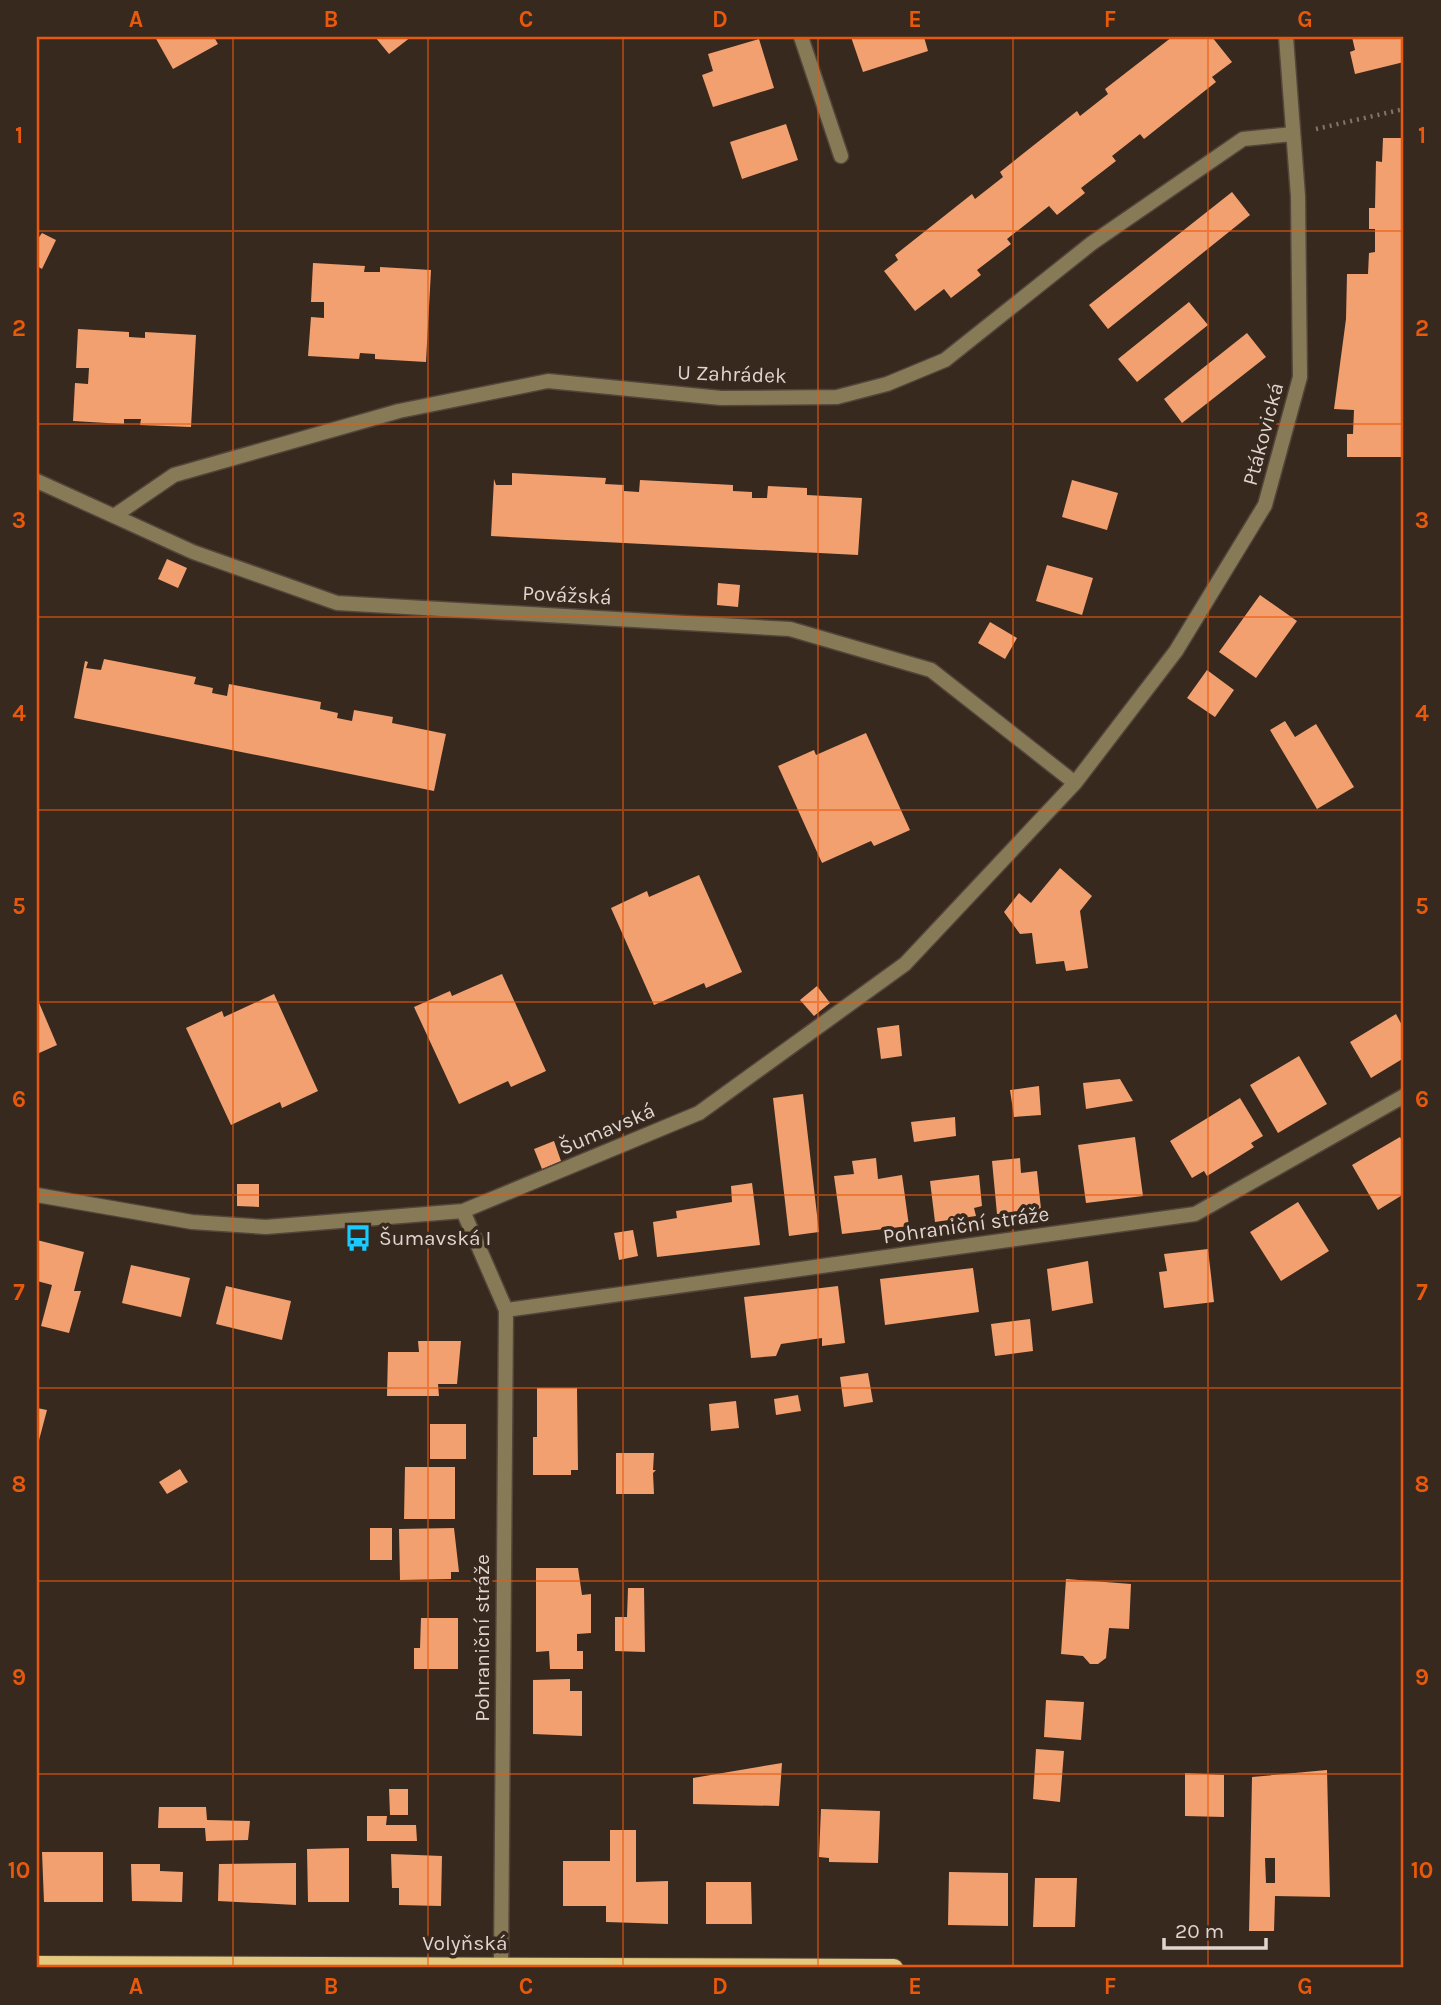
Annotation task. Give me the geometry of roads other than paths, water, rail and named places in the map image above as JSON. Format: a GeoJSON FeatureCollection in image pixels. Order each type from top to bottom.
{"type":"FeatureCollection","features":[{"type":"Feature","properties":{"kind":"main road","name":"Volyňská"},"geometry":{"type":"LineString","coordinates":[[37,1965],[894,1968]]}},
{"type":"Feature","properties":{"kind":"street"},"geometry":{"type":"LineString","coordinates":[[801,37],[841,156]]}},
{"type":"Feature","properties":{"kind":"street","name":"Ptákovická"},"geometry":{"type":"LineString","coordinates":[[1075,783],[1176,651],[1265,505],[1300,377],[1298,197],[1286,37]]}},
{"type":"Feature","properties":{"kind":"street","name":"U Zahrádek"},"geometry":{"type":"LineString","coordinates":[[114,516],[174,475],[398,411],[548,381],[721,398],[837,397],[887,384],[945,360],[1092,243],[1243,139],[1293,134]]}},
{"type":"Feature","properties":{"kind":"street","name":"Povážská"},"geometry":{"type":"LineString","coordinates":[[37,481],[193,552],[337,603],[790,629],[931,670],[1075,783]]}},
{"type":"Feature","properties":{"kind":"street","name":"Šumavská"},"geometry":{"type":"LineString","coordinates":[[37,1195],[192,1222],[266,1227],[463,1211],[699,1113],[905,964],[1075,783]]}},
{"type":"Feature","properties":{"kind":"street","name":"Pohraniční stráže"},"geometry":{"type":"LineString","coordinates":[[506,1310],[1195,1214],[1404,1096]]}},
{"type":"Feature","properties":{"kind":"street","name":"Pohraniční stráže"},"geometry":{"type":"LineString","coordinates":[[463,1211],[506,1310],[501,1966]]}},
{"type":"Feature","properties":{"kind":"place","name":"Šumavská I"},"geometry":{"type":"Point","coordinates":[358,1238]}}]}
